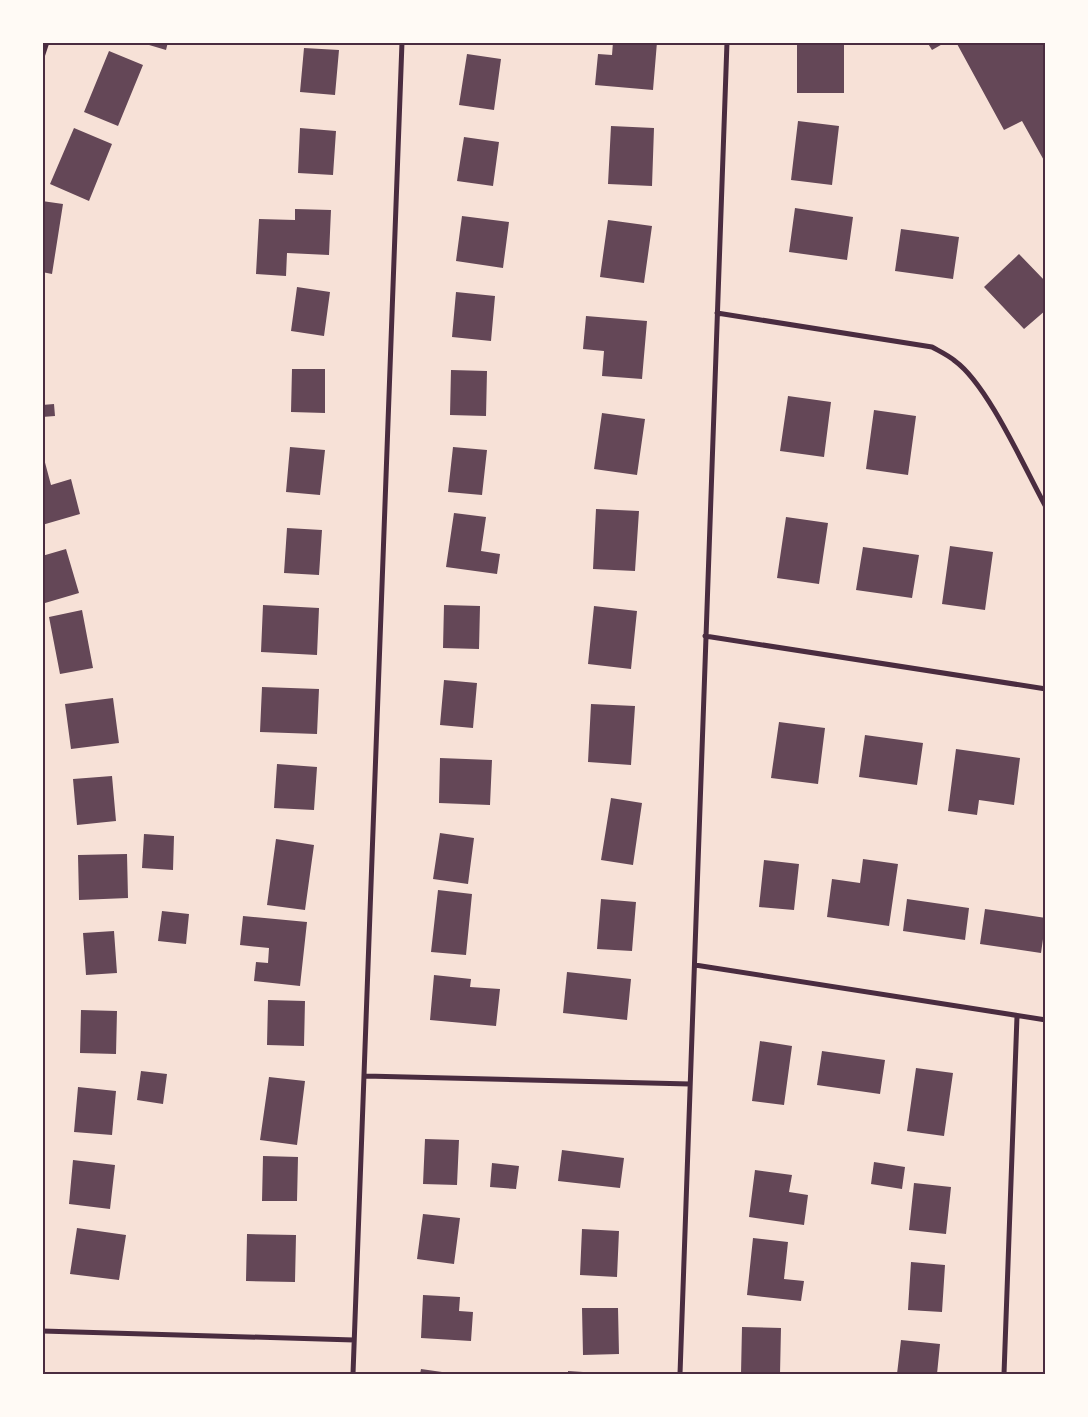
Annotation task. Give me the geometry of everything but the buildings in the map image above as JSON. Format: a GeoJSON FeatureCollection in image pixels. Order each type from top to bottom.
{"type":"FeatureCollection","features":[{"type":"Feature","properties":{"kind":"street"},"geometry":{"type":"LineString","coordinates":[[42,57],[47,42]]}},
{"type":"Feature","properties":{"kind":"street"},"geometry":{"type":"LineString","coordinates":[[353,1374],[402,42]]}},
{"type":"Feature","properties":{"kind":"street"},"geometry":{"type":"LineString","coordinates":[[680,1374],[727,42]]}},
{"type":"Feature","properties":{"kind":"street"},"geometry":{"type":"LineString","coordinates":[[717,313],[932,347],[956,361],[977,384],[1046,507]]}},
{"type":"Feature","properties":{"kind":"street"},"geometry":{"type":"LineString","coordinates":[[705,636],[1046,689]]}},
{"type":"Feature","properties":{"kind":"street"},"geometry":{"type":"LineString","coordinates":[[695,965],[1046,1020]]}},
{"type":"Feature","properties":{"kind":"street"},"geometry":{"type":"LineString","coordinates":[[1004,1374],[1017,1016]]}},
{"type":"Feature","properties":{"kind":"street"},"geometry":{"type":"LineString","coordinates":[[365,1076],[690,1084]]}},
{"type":"Feature","properties":{"kind":"street"},"geometry":{"type":"LineString","coordinates":[[42,1331],[354,1340]]}}]}
